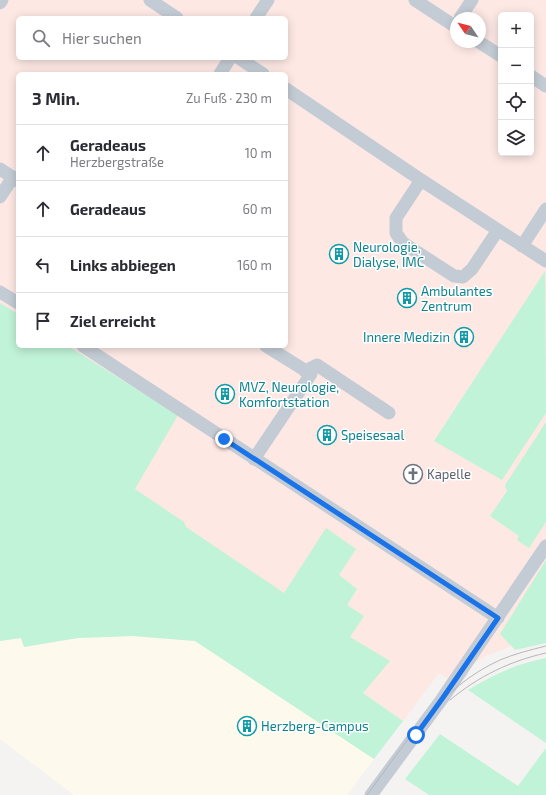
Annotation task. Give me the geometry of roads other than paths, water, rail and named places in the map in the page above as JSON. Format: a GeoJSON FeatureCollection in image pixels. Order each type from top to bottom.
{"type":"FeatureCollection","features":[{"type":"Feature","properties":{"kind":"street"},"geometry":{"type":"LineString","coordinates":[[150,0],[167,5],[175,16]]}},
{"type":"Feature","properties":{"kind":"street"},"geometry":{"type":"LineString","coordinates":[[257,16],[268,0]]}},
{"type":"Feature","properties":{"kind":"street"},"geometry":{"type":"LineString","coordinates":[[415,0],[450,20]]}},
{"type":"Feature","properties":{"kind":"street"},"geometry":{"type":"LineString","coordinates":[[464,12],[472,0]]}},
{"type":"Feature","properties":{"kind":"street"},"geometry":{"type":"LineString","coordinates":[[486,46],[498,54]]}},
{"type":"Feature","properties":{"kind":"street"},"geometry":{"type":"LineString","coordinates":[[221,72],[229,60]]}},
{"type":"Feature","properties":{"kind":"street"},"geometry":{"type":"LineString","coordinates":[[242,60],[260,72]]}},
{"type":"Feature","properties":{"kind":"street"},"geometry":{"type":"LineString","coordinates":[[534,78],[546,86]]}},
{"type":"Feature","properties":{"kind":"street"},"geometry":{"type":"LineString","coordinates":[[288,90],[421,180],[546,261]]}},
{"type":"Feature","properties":{"kind":"street"},"geometry":{"type":"LineString","coordinates":[[0,169],[16,179],[0,197]]}},
{"type":"Feature","properties":{"kind":"street"},"geometry":{"type":"LineString","coordinates":[[421,180],[396,218],[396,233],[402,243],[454,276],[462,277],[472,269],[498,230]]}},
{"type":"Feature","properties":{"kind":"street"},"geometry":{"type":"LineString","coordinates":[[522,246],[546,209]]}},
{"type":"Feature","properties":{"kind":"street"},"geometry":{"type":"LineString","coordinates":[[0,292],[16,302]]}},
{"type":"Feature","properties":{"kind":"street"},"geometry":{"type":"LineString","coordinates":[[86,348],[498,618]]}},
{"type":"Feature","properties":{"kind":"street"},"geometry":{"type":"LineString","coordinates":[[254,458],[310,374],[269,348]]}},
{"type":"Feature","properties":{"kind":"street"},"geometry":{"type":"LineString","coordinates":[[305,371],[317,365],[389,413]]}},
{"type":"Feature","properties":{"kind":"street"},"geometry":{"type":"LineString","coordinates":[[371,795],[429,718],[546,546]]}},
{"type":"Feature","properties":{"kind":"tram line"},"geometry":{"type":"LineString","coordinates":[[367,795],[425,718],[459,685],[479,671],[500,660],[546,646]]}},
{"type":"Feature","properties":{"kind":"tram line"},"geometry":{"type":"LineString","coordinates":[[450,700],[461,691],[495,670],[520,660],[546,653]]}},
{"type":"Feature","properties":{"kind":"place","name":"Neurologie, Dialyse, IMC"},"geometry":{"type":"Point","coordinates":[339,254]}},
{"type":"Feature","properties":{"kind":"place","name":"Ambulantes Zentrum"},"geometry":{"type":"Point","coordinates":[407,298]}},
{"type":"Feature","properties":{"kind":"place","name":"Innere Medizin"},"geometry":{"type":"Point","coordinates":[464,337]}},
{"type":"Feature","properties":{"kind":"place","name":"MVZ, Neurologie, Komfortstation"},"geometry":{"type":"Point","coordinates":[225,394]}},
{"type":"Feature","properties":{"kind":"place","name":"Speisesaal"},"geometry":{"type":"Point","coordinates":[327,435]}},
{"type":"Feature","properties":{"kind":"place","name":"Kapelle"},"geometry":{"type":"Point","coordinates":[413,474]}},
{"type":"Feature","properties":{"kind":"place","name":"Herzberg-Campus"},"geometry":{"type":"Point","coordinates":[247,726]}}]}
